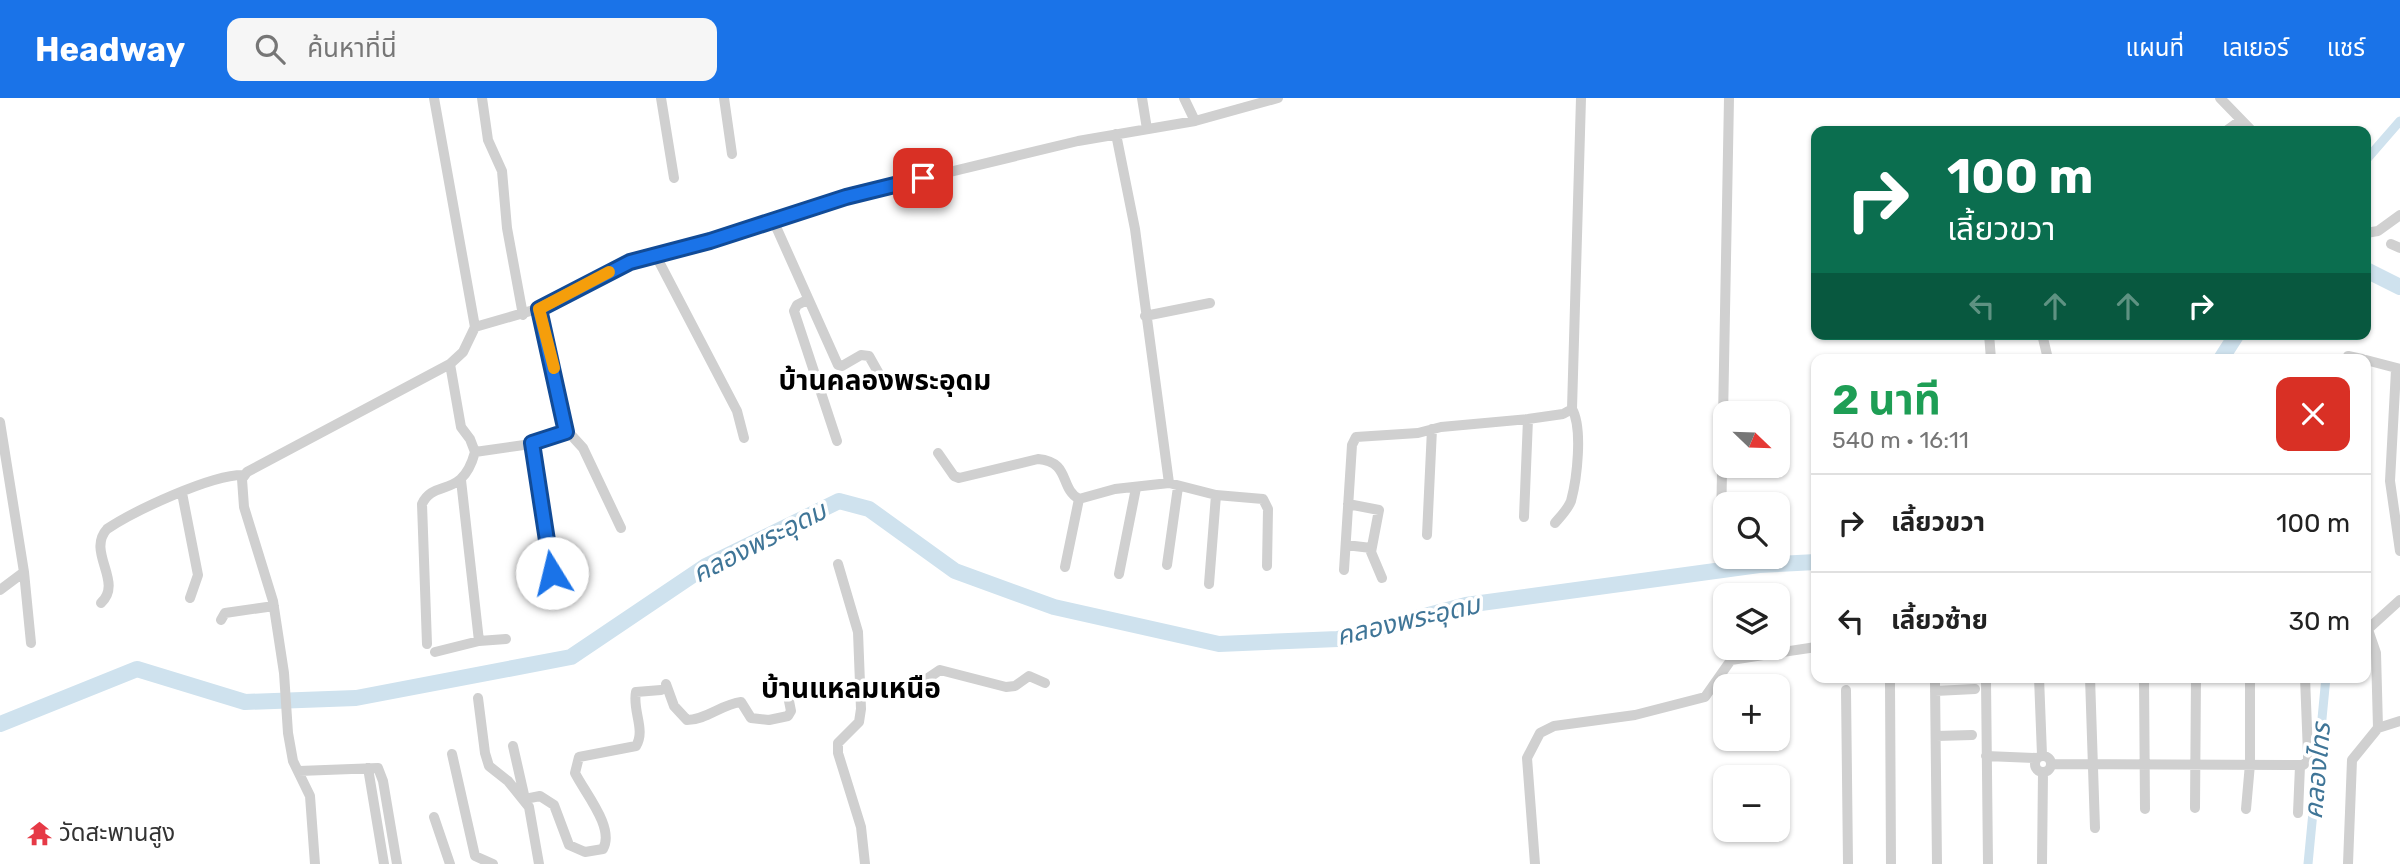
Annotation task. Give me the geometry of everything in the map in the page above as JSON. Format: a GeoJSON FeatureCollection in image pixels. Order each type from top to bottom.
{"type":"FeatureCollection","features":[{"type":"Feature","properties":{"kind":"street"},"geometry":{"type":"LineString","coordinates":[[102,603],[109,588],[101,556],[100,537],[119,521],[224,477],[244,475],[450,364],[463,352],[475,327],[434,98]]}},
{"type":"Feature","properties":{"kind":"street"},"geometry":{"type":"LineString","coordinates":[[482,98],[488,141],[499,158],[502,171],[507,228],[523,314]]}},
{"type":"Feature","properties":{"kind":"street"},"geometry":{"type":"LineString","coordinates":[[662,98],[674,178]]}},
{"type":"Feature","properties":{"kind":"street"},"geometry":{"type":"LineString","coordinates":[[724,98],[732,154]]}},
{"type":"Feature","properties":{"kind":"street"},"geometry":{"type":"LineString","coordinates":[[1142,98],[1147,130]]}},
{"type":"Feature","properties":{"kind":"street"},"geometry":{"type":"LineString","coordinates":[[1184,98],[1195,121]]}},
{"type":"Feature","properties":{"kind":"street"},"geometry":{"type":"LineString","coordinates":[[475,327],[539,309],[603,274],[655,254],[846,197],[1116,134],[1195,121],[1278,98]]}},
{"type":"Feature","properties":{"kind":"street"},"geometry":{"type":"LineString","coordinates":[[1555,523],[1571,499],[1578,428],[1578,419],[1572,409],[1581,98]]}},
{"type":"Feature","properties":{"kind":"street"},"geometry":{"type":"LineString","coordinates":[[1722,492],[1729,98]]}},
{"type":"Feature","properties":{"kind":"street"},"geometry":{"type":"LineString","coordinates":[[2220,98],[2247,126]]}},
{"type":"Feature","properties":{"kind":"street"},"geometry":{"type":"LineString","coordinates":[[2233,126],[2241,120]]}},
{"type":"Feature","properties":{"kind":"street"},"geometry":{"type":"LineString","coordinates":[[1116,134],[1135,229],[1145,316],[1173,485],[1167,565]]}},
{"type":"Feature","properties":{"kind":"street"},"geometry":{"type":"LineString","coordinates":[[2371,232],[2378,231],[2400,215]]}},
{"type":"Feature","properties":{"kind":"street"},"geometry":{"type":"LineString","coordinates":[[774,220],[807,300],[838,365],[842,366],[861,355],[869,356],[887,388]]}},
{"type":"Feature","properties":{"kind":"street"},"geometry":{"type":"LineString","coordinates":[[655,254],[737,411],[744,438]]}},
{"type":"Feature","properties":{"kind":"street"},"geometry":{"type":"LineString","coordinates":[[807,300],[797,305],[794,311],[837,441]]}},
{"type":"Feature","properties":{"kind":"street"},"geometry":{"type":"LineString","coordinates":[[1145,316],[1210,303]]}},
{"type":"Feature","properties":{"kind":"street"},"geometry":{"type":"LineString","coordinates":[[539,309],[566,432],[583,448],[621,528]]}},
{"type":"Feature","properties":{"kind":"street"},"geometry":{"type":"LineString","coordinates":[[2371,361],[2398,370],[2390,481],[2400,551]]}},
{"type":"Feature","properties":{"kind":"street"},"geometry":{"type":"LineString","coordinates":[[450,364],[461,427],[475,452],[471,468],[461,480],[433,492],[422,503],[431,648],[506,639]]}},
{"type":"Feature","properties":{"kind":"street"},"geometry":{"type":"LineString","coordinates":[[1344,569],[1352,445],[1356,437],[1418,433],[1528,419],[1563,414],[1572,409]]}},
{"type":"Feature","properties":{"kind":"street"},"geometry":{"type":"LineString","coordinates":[[1524,517],[1528,419]]}},
{"type":"Feature","properties":{"kind":"street"},"geometry":{"type":"LineString","coordinates":[[0,422],[24,572],[31,643]]}},
{"type":"Feature","properties":{"kind":"street"},"geometry":{"type":"LineString","coordinates":[[1427,535],[1433,429]]}},
{"type":"Feature","properties":{"kind":"street"},"geometry":{"type":"LineString","coordinates":[[475,452],[532,443],[566,432]]}},
{"type":"Feature","properties":{"kind":"street"},"geometry":{"type":"LineString","coordinates":[[532,443],[552,573]]}},
{"type":"Feature","properties":{"kind":"street"},"geometry":{"type":"LineString","coordinates":[[938,453],[954,476],[959,478],[1038,459],[1051,461],[1060,468],[1073,495],[1079,499],[1115,489],[1173,485],[1216,495],[1265,501],[1268,509],[1267,566]]}},
{"type":"Feature","properties":{"kind":"street"},"geometry":{"type":"LineString","coordinates":[[244,475],[241,494],[274,606],[293,761],[310,796],[315,864]]}},
{"type":"Feature","properties":{"kind":"street"},"geometry":{"type":"LineString","coordinates":[[461,480],[479,641]]}},
{"type":"Feature","properties":{"kind":"street"},"geometry":{"type":"LineString","coordinates":[[1119,574],[1136,488]]}},
{"type":"Feature","properties":{"kind":"street"},"geometry":{"type":"LineString","coordinates":[[182,493],[198,575],[190,598]]}},
{"type":"Feature","properties":{"kind":"street"},"geometry":{"type":"LineString","coordinates":[[1209,584],[1216,495]]}},
{"type":"Feature","properties":{"kind":"street"},"geometry":{"type":"LineString","coordinates":[[1065,567],[1079,499]]}},
{"type":"Feature","properties":{"kind":"street"},"geometry":{"type":"LineString","coordinates":[[1348,504],[1379,510],[1371,548],[1382,578]]}},
{"type":"Feature","properties":{"kind":"street"},"geometry":{"type":"LineString","coordinates":[[1346,545],[1371,548]]}},
{"type":"Feature","properties":{"kind":"street"},"geometry":{"type":"LineString","coordinates":[[838,564],[859,632],[859,722],[843,735],[838,743],[838,753],[862,827],[865,864]]}},
{"type":"Feature","properties":{"kind":"street"},"geometry":{"type":"LineString","coordinates":[[0,590],[24,572]]}},
{"type":"Feature","properties":{"kind":"street"},"geometry":{"type":"LineString","coordinates":[[2371,624],[2400,600]]}},
{"type":"Feature","properties":{"kind":"street"},"geometry":{"type":"LineString","coordinates":[[221,620],[225,613],[274,606]]}},
{"type":"Feature","properties":{"kind":"street"},"geometry":{"type":"LineString","coordinates":[[2371,639],[2376,653],[2378,728]]}},
{"type":"Feature","properties":{"kind":"street"},"geometry":{"type":"LineString","coordinates":[[1535,864],[1527,758],[1540,733],[1554,726],[1635,715],[1705,697],[1731,660],[1811,648]]}},
{"type":"Feature","properties":{"kind":"street"},"geometry":{"type":"LineString","coordinates":[[525,799],[540,796],[554,805],[569,845],[585,852],[603,849],[607,840],[605,829],[575,773],[576,763],[579,757],[636,746],[640,735],[634,703],[636,692],[664,687],[674,706],[690,720],[741,702],[751,718],[783,717],[790,714],[788,695],[795,691],[859,694],[915,687],[940,670],[1006,687],[1029,676],[1045,683]]}},
{"type":"Feature","properties":{"kind":"street"},"geometry":{"type":"LineString","coordinates":[[1890,683],[1891,864]]}},
{"type":"Feature","properties":{"kind":"street"},"geometry":{"type":"LineString","coordinates":[[1952,683],[1953,690]]}},
{"type":"Feature","properties":{"kind":"street"},"geometry":{"type":"LineString","coordinates":[[1986,683],[1988,864]]}},
{"type":"Feature","properties":{"kind":"street"},"geometry":{"type":"LineString","coordinates":[[2039,683],[2040,757]]}},
{"type":"Feature","properties":{"kind":"street"},"geometry":{"type":"LineString","coordinates":[[2090,683],[2095,828]]}},
{"type":"Feature","properties":{"kind":"street"},"geometry":{"type":"LineString","coordinates":[[2144,683],[2145,809]]}},
{"type":"Feature","properties":{"kind":"street"},"geometry":{"type":"LineString","coordinates":[[2195,808],[2196,683]]}},
{"type":"Feature","properties":{"kind":"street"},"geometry":{"type":"LineString","coordinates":[[2246,809],[2250,764],[2250,683]]}},
{"type":"Feature","properties":{"kind":"street"},"geometry":{"type":"LineString","coordinates":[[2047,768],[2092,764],[2300,766],[2308,761],[2305,683]]}},
{"type":"Feature","properties":{"kind":"street"},"geometry":{"type":"LineString","coordinates":[[1937,864],[1935,686],[1953,690],[1975,689]]}},
{"type":"Feature","properties":{"kind":"street"},"geometry":{"type":"LineString","coordinates":[[1846,690],[1849,864]]}},
{"type":"Feature","properties":{"kind":"street"},"geometry":{"type":"LineString","coordinates":[[478,698],[489,766],[525,799]]}},
{"type":"Feature","properties":{"kind":"street"},"geometry":{"type":"LineString","coordinates":[[2348,864],[2352,760],[2378,728],[2400,721]]}},
{"type":"Feature","properties":{"kind":"street"},"geometry":{"type":"LineString","coordinates":[[1936,736],[1972,735]]}},
{"type":"Feature","properties":{"kind":"street"},"geometry":{"type":"LineString","coordinates":[[513,746],[532,819],[539,864]]}},
{"type":"Feature","properties":{"kind":"street"},"geometry":{"type":"LineString","coordinates":[[452,754],[473,850],[478,858],[493,864]]}},
{"type":"Feature","properties":{"kind":"street"},"geometry":{"type":"LineString","coordinates":[[1986,756],[2049,758],[2042,864]]}},
{"type":"Feature","properties":{"kind":"street"},"geometry":{"type":"LineString","coordinates":[[2298,813],[2300,766]]}},
{"type":"Feature","properties":{"kind":"street"},"geometry":{"type":"LineString","coordinates":[[299,771],[368,768],[380,770],[397,864]]}},
{"type":"Feature","properties":{"kind":"street"},"geometry":{"type":"LineString","coordinates":[[368,768],[384,864]]}},
{"type":"Feature","properties":{"kind":"street"},"geometry":{"type":"LineString","coordinates":[[434,817],[450,864]]}},
{"type":"Feature","properties":{"kind":"waterway"},"geometry":{"type":"LineString","coordinates":[[2371,154],[2400,121]]}},
{"type":"Feature","properties":{"kind":"waterway","name":"คลองพระอุดม"},"geometry":{"type":"LineString","coordinates":[[2371,272],[2400,287]]}},
{"type":"Feature","properties":{"kind":"waterway","name":"คลองพระอุดม"},"geometry":{"type":"LineString","coordinates":[[2224,354],[2233,340]]}},
{"type":"Feature","properties":{"kind":"waterway","name":"คลองพระอุดม"},"geometry":{"type":"LineString","coordinates":[[0,724],[137,669],[245,702],[356,698],[571,657],[706,566],[839,501],[869,509],[955,571],[1054,607],[1219,644],[1338,639],[1466,605],[1759,565],[1811,562]]}},
{"type":"Feature","properties":{"kind":"waterway","name":"คลองไทร"},"geometry":{"type":"LineString","coordinates":[[2308,864],[2325,683]]}},
{"type":"Feature","properties":{"kind":"slow traffic"},"geometry":{"type":"LineString","coordinates":[[554,368],[539,309],[609,272]]}},
{"type":"Feature","properties":{"kind":"place","name":"วัดสะพานสูง"},"geometry":{"type":"Point","coordinates":[39,833]}},
{"type":"Feature","properties":{"kind":"district","name":"บ้านคลองพระอุดม"},"geometry":{"type":"Point","coordinates":[885,380]}},
{"type":"Feature","properties":{"kind":"district","name":"บ้านแหลมเหนือ"},"geometry":{"type":"Point","coordinates":[851,688]}},
{"type":"Feature","properties":{"kind":"route"},"geometry":{"type":"LineString","coordinates":[[552,573],[532,443],[566,432],[539,309],[603,274],[647,256],[710,241],[817,205],[923,178]]}}]}
